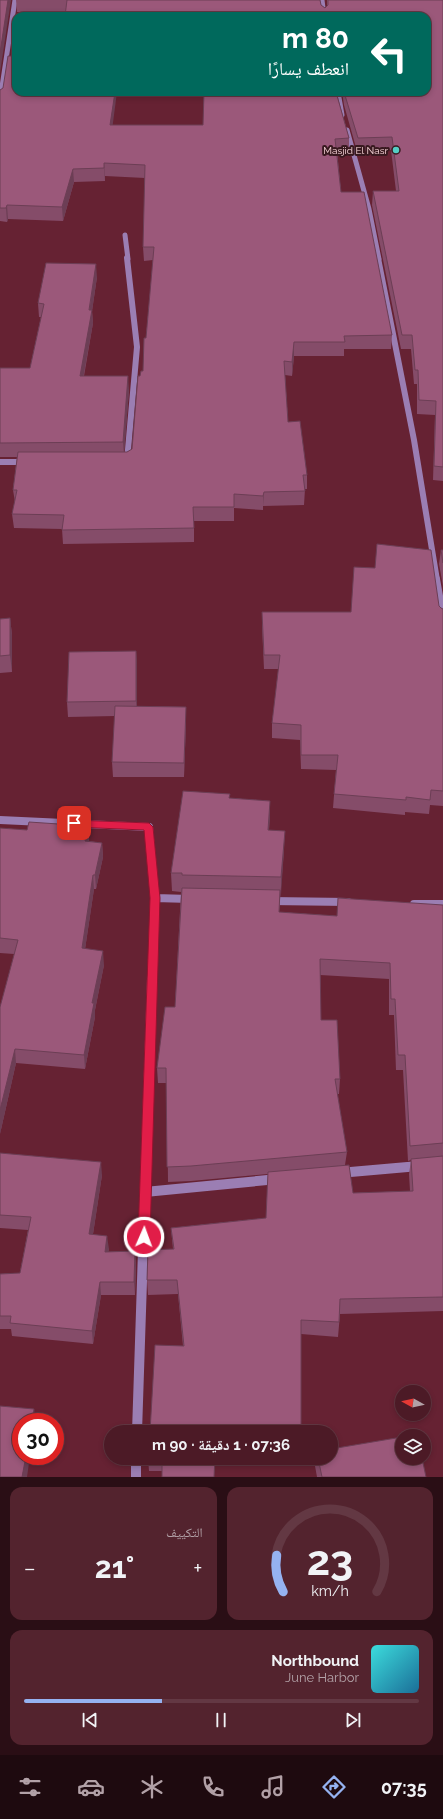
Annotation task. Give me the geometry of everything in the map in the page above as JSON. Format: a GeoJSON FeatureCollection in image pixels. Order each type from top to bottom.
{"type":"FeatureCollection","features":[{"type":"Feature","properties":{"kind":"street"},"geometry":{"type":"LineString","coordinates":[[13,12],[15,0]]}},
{"type":"Feature","properties":{"kind":"street"},"geometry":{"type":"LineString","coordinates":[[322,0],[324,12]]}},
{"type":"Feature","properties":{"kind":"street"},"geometry":{"type":"LineString","coordinates":[[0,100],[12,20]]}},
{"type":"Feature","properties":{"kind":"street"},"geometry":{"type":"LineString","coordinates":[[339,96],[340,106],[369,209],[414,440],[443,619]]}},
{"type":"Feature","properties":{"kind":"street"},"geometry":{"type":"LineString","coordinates":[[120,461],[128,461],[137,347],[125,235]]}},
{"type":"Feature","properties":{"kind":"street"},"geometry":{"type":"LineString","coordinates":[[0,462],[32,462]]}},
{"type":"Feature","properties":{"kind":"street"},"geometry":{"type":"LineString","coordinates":[[0,820],[149,827],[155,898],[137,1425]]}},
{"type":"Feature","properties":{"kind":"street"},"geometry":{"type":"LineString","coordinates":[[155,898],[202,899]]}},
{"type":"Feature","properties":{"kind":"street"},"geometry":{"type":"LineString","coordinates":[[264,900],[357,902]]}},
{"type":"Feature","properties":{"kind":"street"},"geometry":{"type":"LineString","coordinates":[[404,903],[443,904]]}},
{"type":"Feature","properties":{"kind":"street"},"geometry":{"type":"LineString","coordinates":[[326,1175],[427,1165]]}},
{"type":"Feature","properties":{"kind":"street"},"geometry":{"type":"LineString","coordinates":[[146,1192],[286,1178]]}},
{"type":"Feature","properties":{"kind":"street"},"geometry":{"type":"LineString","coordinates":[[136,1465],[136,1477]]}},
{"type":"Feature","properties":{"kind":"building"},"geometry":{"type":"Polygon","coordinates":[[[0,0],[8,0],[0,53],[0,0]]]}},
{"type":"Feature","properties":{"kind":"building"},"geometry":{"type":"Polygon","coordinates":[[[67,0],[320,0],[321,5],[325,8],[328,5],[328,0],[443,0],[443,467],[434,466],[436,401],[419,400],[418,370],[415,370],[412,335],[402,335],[373,191],[399,191],[392,137],[358,138],[345,96],[431,96],[431,12],[66,12],[67,0]]]}},
{"type":"Feature","properties":{"kind":"building"},"geometry":{"type":"Polygon","coordinates":[[[8,56],[12,56],[12,96],[114,96],[110,125],[203,125],[204,96],[337,96],[349,138],[335,139],[341,192],[364,192],[392,335],[344,336],[345,342],[294,342],[292,362],[284,361],[288,422],[300,421],[307,475],[303,475],[305,491],[264,492],[263,496],[234,494],[234,507],[193,507],[194,528],[62,530],[64,515],[12,514],[17,490],[13,490],[18,452],[127,452],[132,449],[138,376],[140,376],[141,371],[143,371],[144,338],[146,338],[154,247],[143,247],[145,165],[104,163],[104,168],[73,169],[62,207],[7,205],[6,208],[0,208],[0,90],[3,88],[8,56]]]}},
{"type":"Feature","properties":{"kind":"building"},"geometry":{"type":"Polygon","coordinates":[[[46,263],[96,264],[89,310],[92,310],[80,376],[128,376],[123,442],[0,443],[0,368],[30,368],[44,304],[38,303],[46,263]]]}},
{"type":"Feature","properties":{"kind":"building"},"geometry":{"type":"Polygon","coordinates":[[[377,544],[431,550],[439,606],[443,609],[443,791],[431,790],[430,800],[406,797],[406,800],[334,794],[338,755],[301,755],[301,725],[272,723],[280,655],[264,655],[262,612],[351,612],[354,567],[375,568],[377,544]]]}},
{"type":"Feature","properties":{"kind":"building"},"geometry":{"type":"Polygon","coordinates":[[[441,550],[443,550],[443,563],[441,550]]]}},
{"type":"Feature","properties":{"kind":"building"},"geometry":{"type":"Polygon","coordinates":[[[10,618],[10,655],[0,656],[0,619],[10,618]]]}},
{"type":"Feature","properties":{"kind":"building"},"geometry":{"type":"Polygon","coordinates":[[[136,651],[136,701],[67,702],[69,652],[136,651]]]}},
{"type":"Feature","properties":{"kind":"building"},"geometry":{"type":"Polygon","coordinates":[[[115,706],[186,707],[184,763],[112,762],[115,706]]]}},
{"type":"Feature","properties":{"kind":"building"},"geometry":{"type":"Polygon","coordinates":[[[183,791],[230,794],[229,798],[270,801],[268,830],[285,831],[281,877],[182,875],[182,873],[171,873],[183,791]]]}},
{"type":"Feature","properties":{"kind":"building"},"geometry":{"type":"Polygon","coordinates":[[[29,822],[88,826],[85,841],[102,843],[95,875],[93,875],[82,948],[103,951],[92,1003],[94,1003],[84,1055],[15,1049],[0,1110],[0,1007],[18,940],[0,938],[0,828],[27,830],[29,822]]]}},
{"type":"Feature","properties":{"kind":"building"},"geometry":{"type":"Polygon","coordinates":[[[182,888],[280,890],[279,912],[337,916],[338,898],[443,905],[443,1143],[410,1146],[405,1055],[398,1055],[395,999],[391,999],[390,963],[320,959],[321,1020],[337,1020],[340,1079],[335,1079],[347,1152],[167,1167],[166,1068],[157,1068],[165,1007],[175,1007],[182,888]]]}},
{"type":"Feature","properties":{"kind":"building"},"geometry":{"type":"Polygon","coordinates":[[[0,1153],[101,1162],[89,1234],[107,1236],[105,1252],[135,1251],[134,1282],[100,1282],[92,1331],[10,1323],[11,1316],[0,1316],[0,1274],[20,1273],[31,1217],[0,1215],[0,1153]]]}},
{"type":"Feature","properties":{"kind":"building"},"geometry":{"type":"Polygon","coordinates":[[[443,1156],[443,1297],[340,1299],[339,1322],[301,1320],[301,1425],[150,1425],[155,1345],[184,1346],[177,1280],[147,1280],[148,1250],[174,1249],[171,1228],[266,1218],[268,1172],[349,1165],[353,1193],[413,1191],[411,1159],[443,1156]]]}},
{"type":"Feature","properties":{"kind":"building"},"geometry":{"type":"Polygon","coordinates":[[[0,1406],[34,1409],[33,1413],[12,1413],[12,1465],[24,1465],[22,1477],[0,1477],[0,1406]]]}},
{"type":"Feature","properties":{"kind":"building"},"geometry":{"type":"Polygon","coordinates":[[[395,1438],[395,1465],[423,1465],[426,1477],[322,1477],[319,1465],[338,1465],[338,1448],[395,1438]]]}},
{"type":"Feature","properties":{"kind":"building"},"geometry":{"type":"Polygon","coordinates":[[[162,1465],[215,1465],[214,1477],[162,1477],[162,1465]]]}},
{"type":"Feature","properties":{"kind":"place","name":"Masjid El Nasr"},"geometry":{"type":"Point","coordinates":[396,150]}},
{"type":"Feature","properties":{"kind":"route"},"geometry":{"type":"LineString","coordinates":[[74,823],[149,827],[155,898],[144,1237]]}}]}
